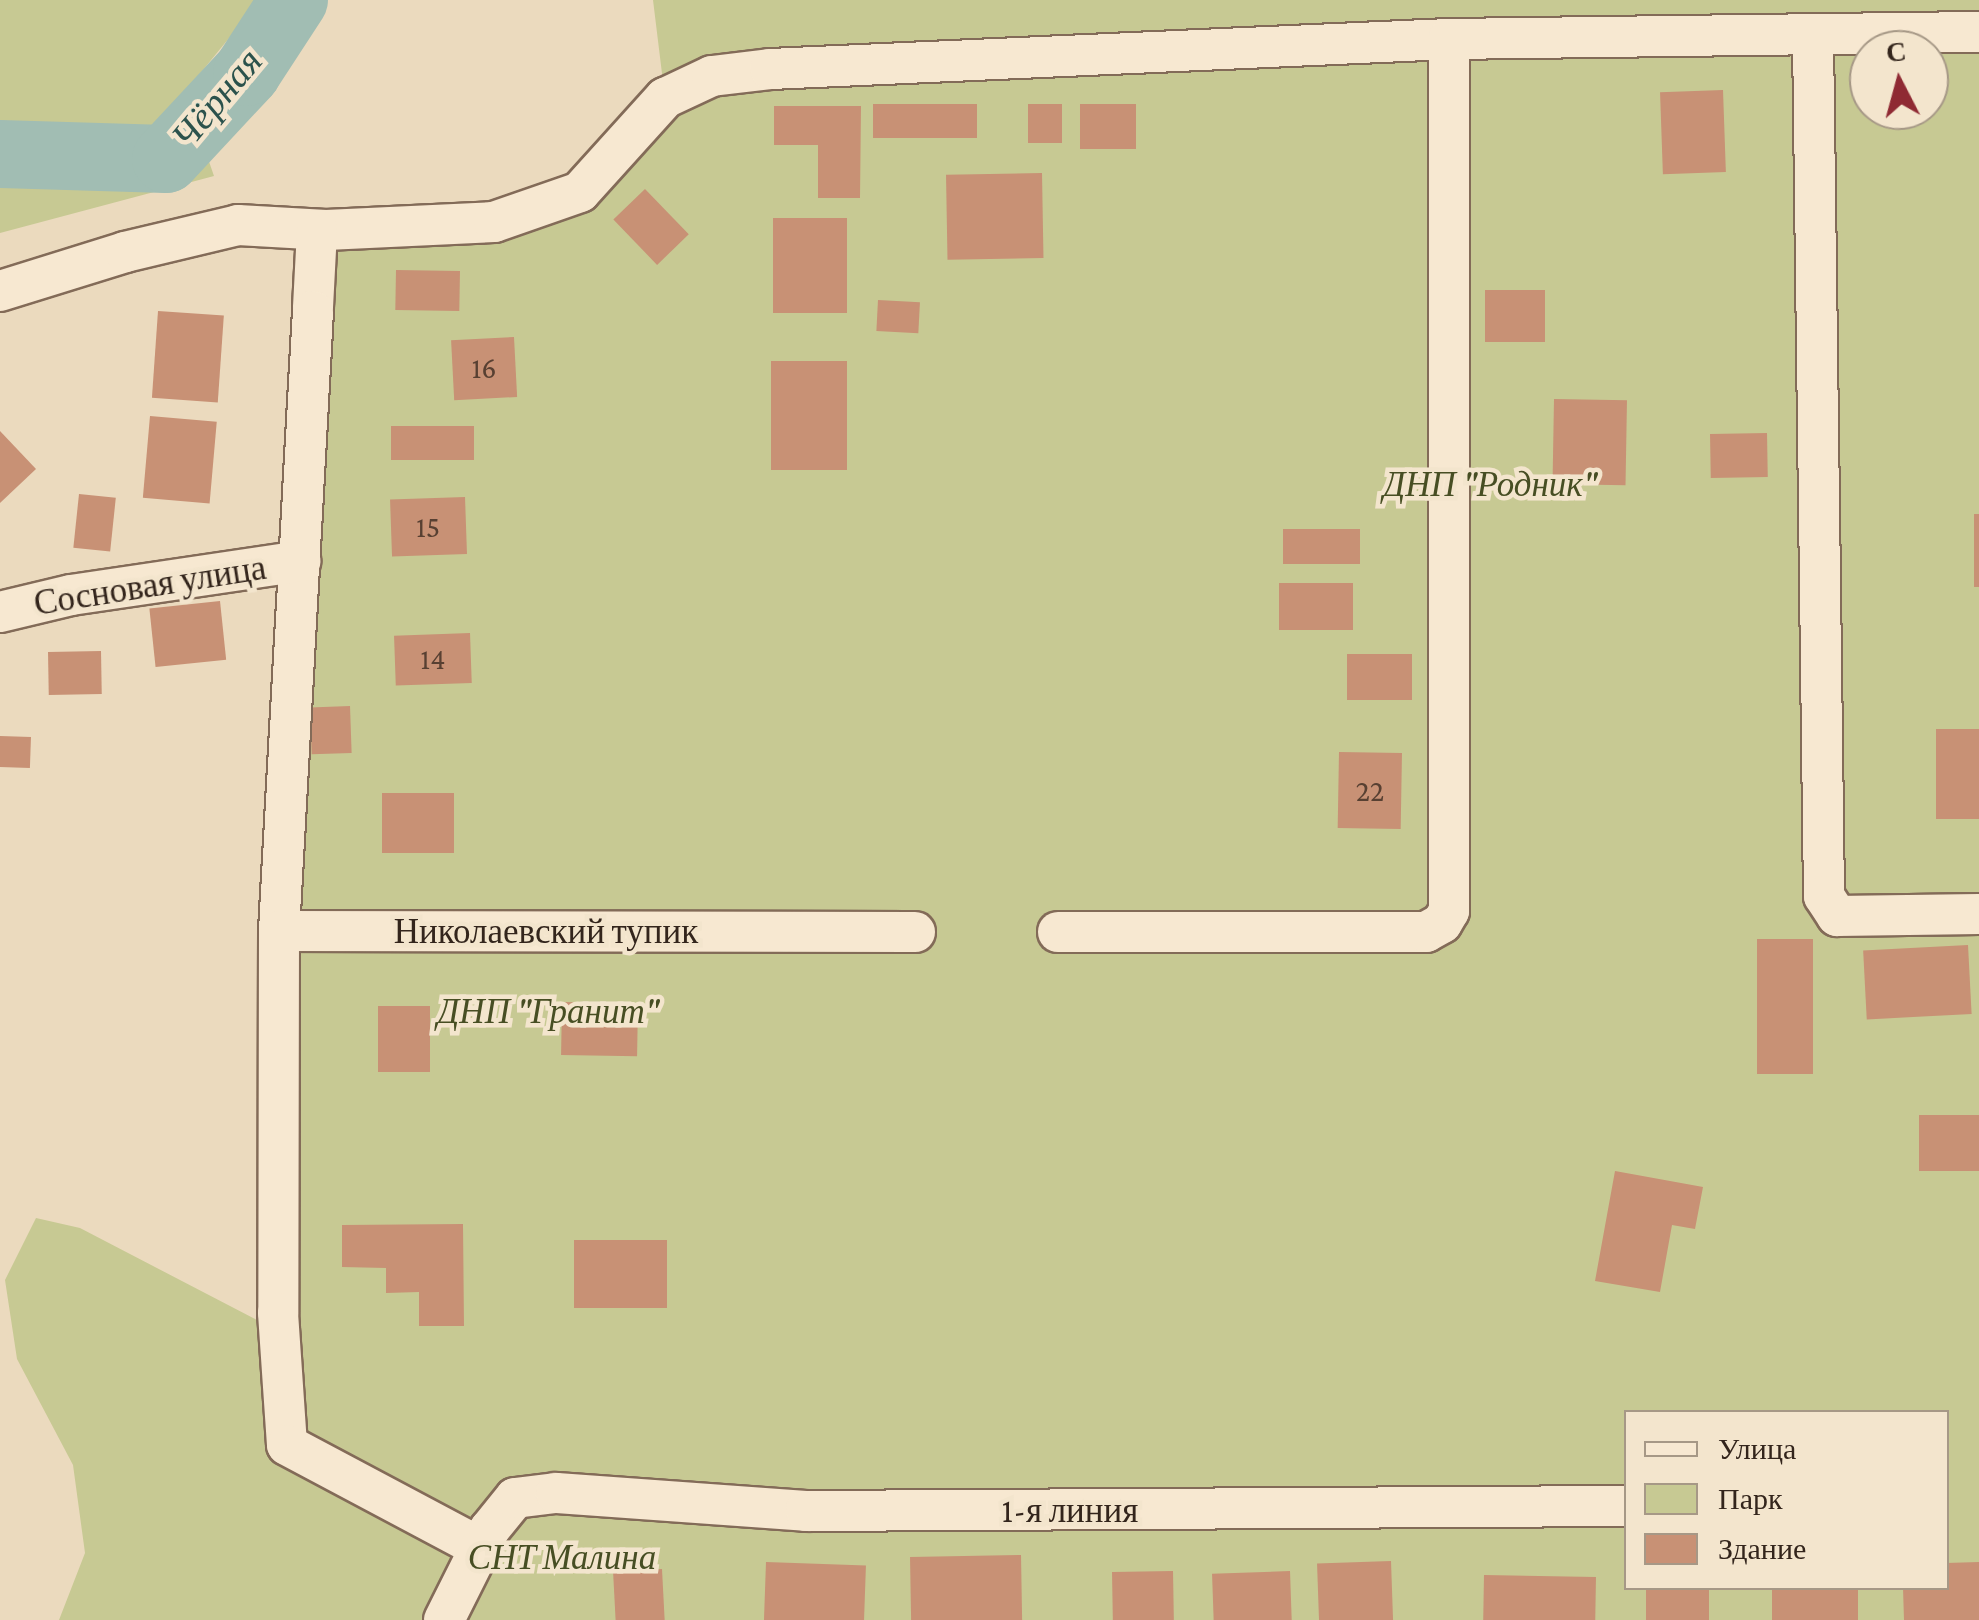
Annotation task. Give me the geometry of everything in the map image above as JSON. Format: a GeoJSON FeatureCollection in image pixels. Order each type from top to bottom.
{"type":"FeatureCollection","features":[{"type":"Feature","properties":{"kind":"street"},"geometry":{"type":"LineString","coordinates":[[0,291],[125,252],[238,225],[316,230],[494,222],[580,192],[666,98],[712,76],[790,68],[1449,39],[1979,32]]}},
{"type":"Feature","properties":{"kind":"street"},"geometry":{"type":"LineString","coordinates":[[1814,34],[1824,896],[1837,916],[1979,914]]}},
{"type":"Feature","properties":{"kind":"street"},"geometry":{"type":"LineString","coordinates":[[1058,932],[1426,932],[1442,923],[1449,911],[1449,39]]}},
{"type":"Feature","properties":{"kind":"street"},"geometry":{"type":"LineString","coordinates":[[316,230],[280,931],[278,1313],[286,1445],[481,1548],[444,1620]]}},
{"type":"Feature","properties":{"kind":"street","name":"Сосновая улица"},"geometry":{"type":"LineString","coordinates":[[0,612],[70,595],[300,561]]}},
{"type":"Feature","properties":{"kind":"street","name":"Николаевский тупик"},"geometry":{"type":"LineString","coordinates":[[280,931],[915,932]]}},
{"type":"Feature","properties":{"kind":"street","name":"1-я линия"},"geometry":{"type":"LineString","coordinates":[[481,1548],[488,1530],[515,1498],[556,1493],[806,1510],[1624,1506]]}},
{"type":"Feature","properties":{"kind":"green space"},"geometry":{"type":"Polygon","coordinates":[[[0,0],[260,0],[185,92],[214,176],[0,233],[0,0]]]}},
{"type":"Feature","properties":{"kind":"green space"},"geometry":{"type":"Polygon","coordinates":[[[653,0],[1979,0],[1979,1620],[59,1620],[85,1553],[73,1465],[17,1359],[5,1280],[36,1218],[80,1228],[278,1331],[317,227],[580,192],[665,98],[653,0]]]}},
{"type":"Feature","properties":{"kind":"building"},"geometry":{"type":"Polygon","coordinates":[[[1723,90],[1726,172],[1663,174],[1660,92],[1723,90]]]}},
{"type":"Feature","properties":{"kind":"building"},"geometry":{"type":"Polygon","coordinates":[[[873,104],[977,104],[977,138],[873,138],[873,104]]]}},
{"type":"Feature","properties":{"kind":"building"},"geometry":{"type":"Polygon","coordinates":[[[1028,104],[1062,104],[1062,143],[1028,143],[1028,104]]]}},
{"type":"Feature","properties":{"kind":"building"},"geometry":{"type":"Polygon","coordinates":[[[1080,104],[1136,104],[1136,149],[1080,149],[1080,104]]]}},
{"type":"Feature","properties":{"kind":"building"},"geometry":{"type":"Polygon","coordinates":[[[774,106],[861,106],[860,198],[818,198],[818,145],[774,145],[774,106]]]}},
{"type":"Feature","properties":{"kind":"building"},"geometry":{"type":"Polygon","coordinates":[[[1042,173],[1043,258],[947,260],[946,175],[1042,173]]]}},
{"type":"Feature","properties":{"kind":"building"},"geometry":{"type":"Polygon","coordinates":[[[645,189],[689,234],[657,265],[613,220],[645,189]]]}},
{"type":"Feature","properties":{"kind":"building"},"geometry":{"type":"Polygon","coordinates":[[[773,218],[847,218],[847,313],[773,313],[773,218]]]}},
{"type":"Feature","properties":{"kind":"building"},"geometry":{"type":"Polygon","coordinates":[[[396,270],[460,271],[459,311],[395,310],[396,270]]]}},
{"type":"Feature","properties":{"kind":"building"},"geometry":{"type":"Polygon","coordinates":[[[1485,290],[1545,290],[1545,342],[1485,342],[1485,290]]]}},
{"type":"Feature","properties":{"kind":"building"},"geometry":{"type":"Polygon","coordinates":[[[878,300],[920,302],[918,333],[876,331],[878,300]]]}},
{"type":"Feature","properties":{"kind":"building"},"geometry":{"type":"Polygon","coordinates":[[[158,311],[224,316],[218,402],[152,398],[158,311]]]}},
{"type":"Feature","properties":{"kind":"building"},"geometry":{"type":"Polygon","coordinates":[[[514,337],[517,397],[454,400],[451,340],[514,337]]]}},
{"type":"Feature","properties":{"kind":"building"},"geometry":{"type":"Polygon","coordinates":[[[771,361],[847,361],[847,470],[771,470],[771,361]]]}},
{"type":"Feature","properties":{"kind":"building"},"geometry":{"type":"Polygon","coordinates":[[[1554,399],[1627,400],[1626,485],[1553,484],[1554,399]]]}},
{"type":"Feature","properties":{"kind":"building"},"geometry":{"type":"Polygon","coordinates":[[[150,416],[217,422],[210,504],[143,498],[150,416]]]}},
{"type":"Feature","properties":{"kind":"building"},"geometry":{"type":"Polygon","coordinates":[[[391,426],[474,426],[474,460],[391,460],[391,426]]]}},
{"type":"Feature","properties":{"kind":"building"},"geometry":{"type":"Polygon","coordinates":[[[0,431],[36,469],[0,503],[0,431]]]}},
{"type":"Feature","properties":{"kind":"building"},"geometry":{"type":"Polygon","coordinates":[[[1767,433],[1768,477],[1711,478],[1710,434],[1767,433]]]}},
{"type":"Feature","properties":{"kind":"building"},"geometry":{"type":"Polygon","coordinates":[[[79,494],[116,498],[110,552],[73,548],[79,494]]]}},
{"type":"Feature","properties":{"kind":"building"},"geometry":{"type":"Polygon","coordinates":[[[465,497],[467,554],[392,557],[390,500],[465,497]]]}},
{"type":"Feature","properties":{"kind":"building"},"geometry":{"type":"Polygon","coordinates":[[[1974,514],[1979,514],[1979,587],[1974,587],[1974,514]]]}},
{"type":"Feature","properties":{"kind":"building"},"geometry":{"type":"Polygon","coordinates":[[[1283,529],[1360,529],[1360,564],[1283,564],[1283,529]]]}},
{"type":"Feature","properties":{"kind":"building"},"geometry":{"type":"Polygon","coordinates":[[[1279,583],[1353,583],[1353,630],[1279,630],[1279,583]]]}},
{"type":"Feature","properties":{"kind":"building"},"geometry":{"type":"Polygon","coordinates":[[[220,601],[226,660],[156,667],[149,608],[220,601]]]}},
{"type":"Feature","properties":{"kind":"building"},"geometry":{"type":"Polygon","coordinates":[[[470,633],[472,683],[396,686],[394,636],[470,633]]]}},
{"type":"Feature","properties":{"kind":"building"},"geometry":{"type":"Polygon","coordinates":[[[101,651],[102,694],[49,695],[48,652],[101,651]]]}},
{"type":"Feature","properties":{"kind":"building"},"geometry":{"type":"Polygon","coordinates":[[[1347,654],[1412,654],[1412,700],[1347,700],[1347,654]]]}},
{"type":"Feature","properties":{"kind":"building"},"geometry":{"type":"Polygon","coordinates":[[[350,706],[352,753],[312,754],[310,707],[350,706]]]}},
{"type":"Feature","properties":{"kind":"building"},"geometry":{"type":"Polygon","coordinates":[[[1936,729],[1979,729],[1979,819],[1936,819],[1936,729]]]}},
{"type":"Feature","properties":{"kind":"building"},"geometry":{"type":"Polygon","coordinates":[[[0,736],[31,737],[30,768],[0,767],[0,736]]]}},
{"type":"Feature","properties":{"kind":"building"},"geometry":{"type":"Polygon","coordinates":[[[1339,752],[1402,753],[1401,829],[1338,828],[1339,752]]]}},
{"type":"Feature","properties":{"kind":"building"},"geometry":{"type":"Polygon","coordinates":[[[382,793],[454,793],[454,853],[382,853],[382,793]]]}},
{"type":"Feature","properties":{"kind":"building"},"geometry":{"type":"Polygon","coordinates":[[[1757,939],[1813,939],[1813,1074],[1757,1074],[1757,939]]]}},
{"type":"Feature","properties":{"kind":"building"},"geometry":{"type":"Polygon","coordinates":[[[1968,945],[1972,1014],[1867,1019],[1863,950],[1968,945]]]}},
{"type":"Feature","properties":{"kind":"building"},"geometry":{"type":"Polygon","coordinates":[[[562,1002],[638,1003],[637,1056],[561,1055],[562,1002]]]}},
{"type":"Feature","properties":{"kind":"building"},"geometry":{"type":"Polygon","coordinates":[[[378,1006],[430,1006],[430,1072],[378,1072],[378,1006]]]}},
{"type":"Feature","properties":{"kind":"building"},"geometry":{"type":"Polygon","coordinates":[[[1919,1115],[1979,1115],[1979,1171],[1919,1171],[1919,1115]]]}},
{"type":"Feature","properties":{"kind":"building"},"geometry":{"type":"Polygon","coordinates":[[[1615,1171],[1703,1187],[1695,1229],[1672,1225],[1660,1292],[1595,1281],[1615,1171]]]}},
{"type":"Feature","properties":{"kind":"building"},"geometry":{"type":"Polygon","coordinates":[[[463,1224],[464,1326],[419,1326],[419,1292],[386,1293],[386,1268],[342,1267],[342,1225],[463,1224]]]}},
{"type":"Feature","properties":{"kind":"building"},"geometry":{"type":"Polygon","coordinates":[[[574,1240],[667,1240],[667,1308],[574,1308],[574,1240]]]}},
{"type":"Feature","properties":{"kind":"building"},"geometry":{"type":"Polygon","coordinates":[[[1021,1555],[1022,1620],[911,1620],[910,1557],[1021,1555]]]}},
{"type":"Feature","properties":{"kind":"building"},"geometry":{"type":"Polygon","coordinates":[[[1391,1561],[1393,1620],[1319,1620],[1317,1564],[1391,1561]]]}},
{"type":"Feature","properties":{"kind":"building"},"geometry":{"type":"Polygon","coordinates":[[[766,1562],[866,1565],[864,1620],[764,1620],[766,1562]]]}},
{"type":"Feature","properties":{"kind":"building"},"geometry":{"type":"Polygon","coordinates":[[[1979,1562],[1979,1620],[1904,1620],[1903,1590],[1949,1590],[1949,1563],[1979,1562]]]}},
{"type":"Feature","properties":{"kind":"building"},"geometry":{"type":"Polygon","coordinates":[[[662,1569],[665,1620],[616,1620],[613,1572],[662,1569]]]}},
{"type":"Feature","properties":{"kind":"building"},"geometry":{"type":"Polygon","coordinates":[[[1173,1571],[1174,1620],[1113,1620],[1112,1572],[1173,1571]]]}},
{"type":"Feature","properties":{"kind":"building"},"geometry":{"type":"Polygon","coordinates":[[[1290,1571],[1292,1620],[1214,1620],[1212,1574],[1290,1571]]]}},
{"type":"Feature","properties":{"kind":"building"},"geometry":{"type":"Polygon","coordinates":[[[1484,1575],[1596,1577],[1595,1620],[1483,1620],[1484,1575]]]}},
{"type":"Feature","properties":{"kind":"building"},"geometry":{"type":"Polygon","coordinates":[[[1646,1590],[1709,1590],[1709,1620],[1646,1620],[1646,1590]]]}},
{"type":"Feature","properties":{"kind":"building"},"geometry":{"type":"Polygon","coordinates":[[[1772,1590],[1858,1590],[1858,1620],[1772,1620],[1772,1590]]]}},
{"type":"Feature","properties":{"kind":"waterway","name":"Чёрная"},"geometry":{"type":"LineString","coordinates":[[0,154],[166,159],[247,72],[294,0]]}},
{"type":"Feature","properties":{"kind":"park label","name":"ДНП \"Родник\""},"geometry":{"type":"Point","coordinates":[1490,485]}},
{"type":"Feature","properties":{"kind":"park label","name":"ДНП \"Гранит\""},"geometry":{"type":"Point","coordinates":[548,1012]}},
{"type":"Feature","properties":{"kind":"park label","name":"СНТ Малина"},"geometry":{"type":"Point","coordinates":[562,1558]}}]}
